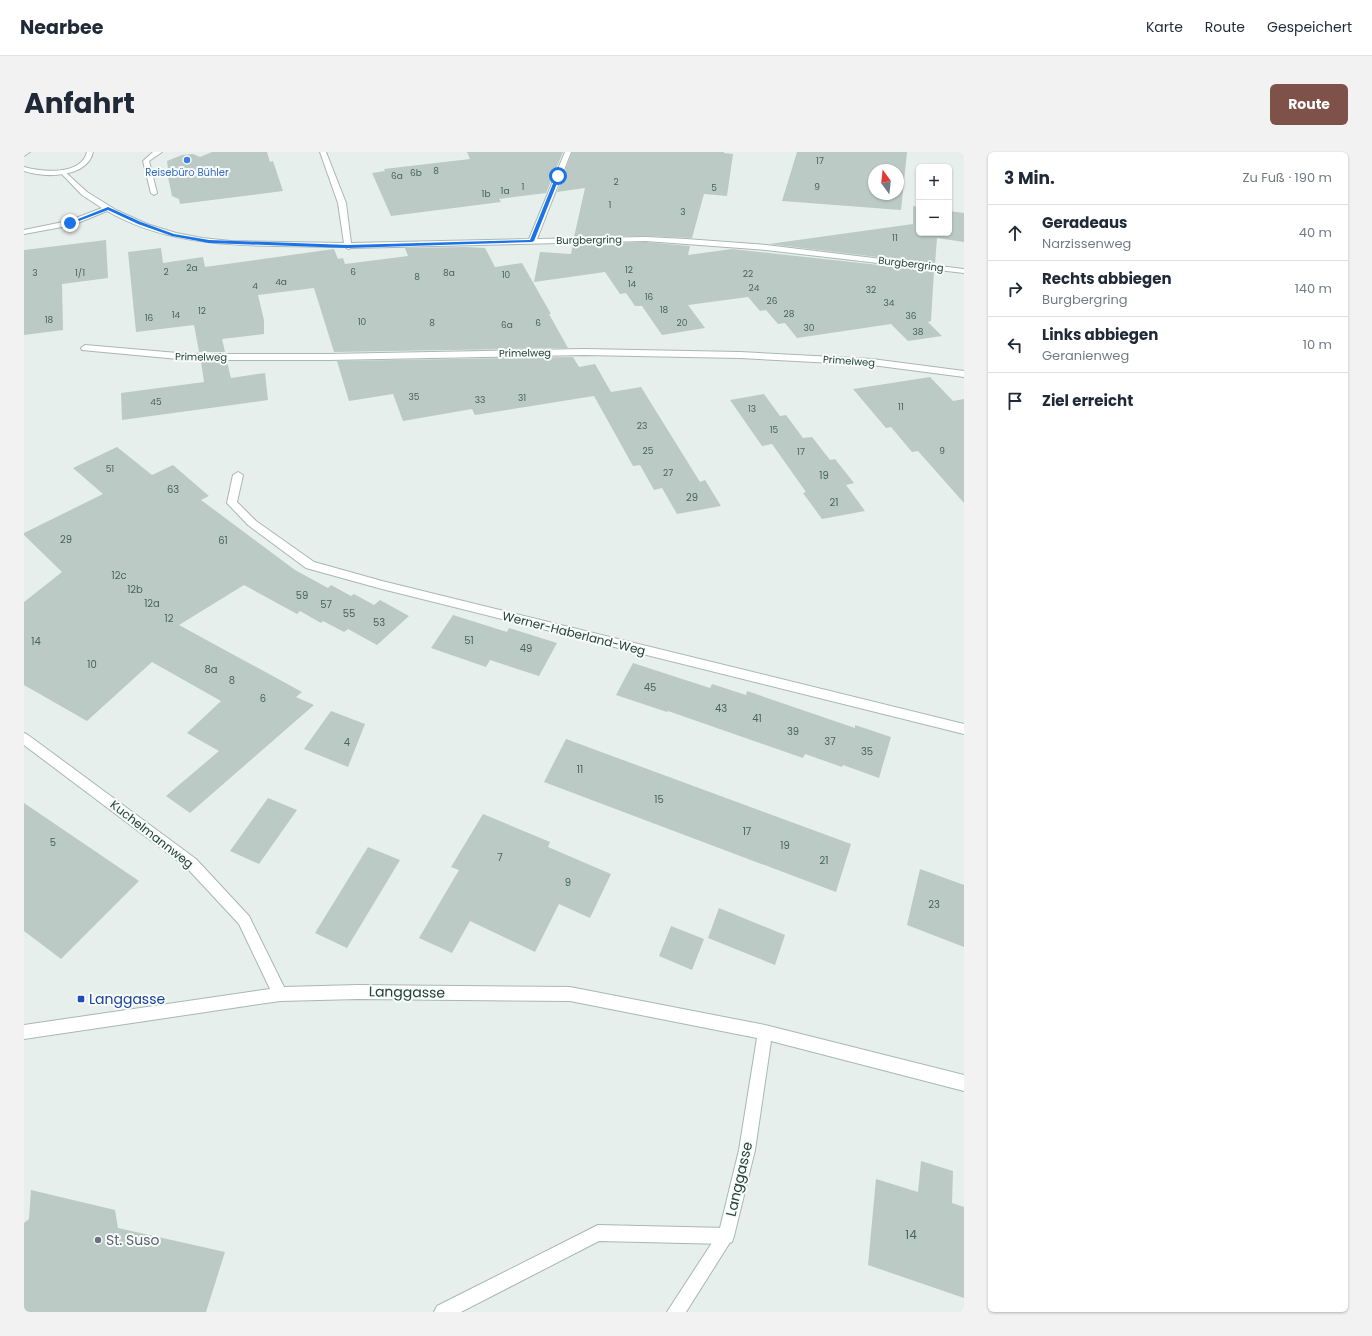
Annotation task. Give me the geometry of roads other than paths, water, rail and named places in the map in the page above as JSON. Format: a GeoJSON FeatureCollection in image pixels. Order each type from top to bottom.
{"type":"FeatureCollection","features":[{"type":"Feature","properties":{"kind":"street"},"geometry":{"type":"LineString","coordinates":[[24,169],[39,173],[63,172],[82,165],[88,161],[91,156],[90,152]]}},
{"type":"Feature","properties":{"kind":"street"},"geometry":{"type":"LineString","coordinates":[[154,193],[146,161],[152,155],[159,152]]}},
{"type":"Feature","properties":{"kind":"street"},"geometry":{"type":"LineString","coordinates":[[323,152],[342,203],[348,246]]}},
{"type":"Feature","properties":{"kind":"street"},"geometry":{"type":"LineString","coordinates":[[532,241],[568,152]]}},
{"type":"Feature","properties":{"kind":"street","name":"Burgbergring"},"geometry":{"type":"LineString","coordinates":[[63,172],[72,184],[87,196],[108,208],[140,223],[173,235],[209,242],[348,246],[645,239],[750,246],[964,271]]}},
{"type":"Feature","properties":{"kind":"street"},"geometry":{"type":"LineString","coordinates":[[24,232],[70,223],[108,208]]}},
{"type":"Feature","properties":{"kind":"street","name":"Primelweg"},"geometry":{"type":"LineString","coordinates":[[85,348],[189,357],[328,357],[584,352],[740,355],[872,362],[964,374]]}},
{"type":"Feature","properties":{"kind":"street","name":"Werner-Haberland-Weg"},"geometry":{"type":"LineString","coordinates":[[238,475],[232,503],[252,523],[310,565],[382,585],[964,729]]}},
{"type":"Feature","properties":{"kind":"street","name":"Kuchelmannweg"},"geometry":{"type":"LineString","coordinates":[[24,738],[191,862],[244,920],[280,994]]}},
{"type":"Feature","properties":{"kind":"street","name":"Langgasse"},"geometry":{"type":"LineString","coordinates":[[24,1032],[280,994],[358,992],[570,994],[765,1032],[964,1083]]}},
{"type":"Feature","properties":{"kind":"street","name":"Langgasse"},"geometry":{"type":"LineString","coordinates":[[676,1312],[726,1236],[747,1150],[765,1032]]}},
{"type":"Feature","properties":{"kind":"street"},"geometry":{"type":"LineString","coordinates":[[443,1312],[598,1233],[726,1236]]}},
{"type":"Feature","properties":{"kind":"place","name":"Reisebüro Bühler"},"geometry":{"type":"Point","coordinates":[187,160]}},
{"type":"Feature","properties":{"kind":"place","name":"Langgasse"},"geometry":{"type":"Point","coordinates":[81,999]}},
{"type":"Feature","properties":{"kind":"place","name":"St. Suso"},"geometry":{"type":"Point","coordinates":[98,1240]}}]}
